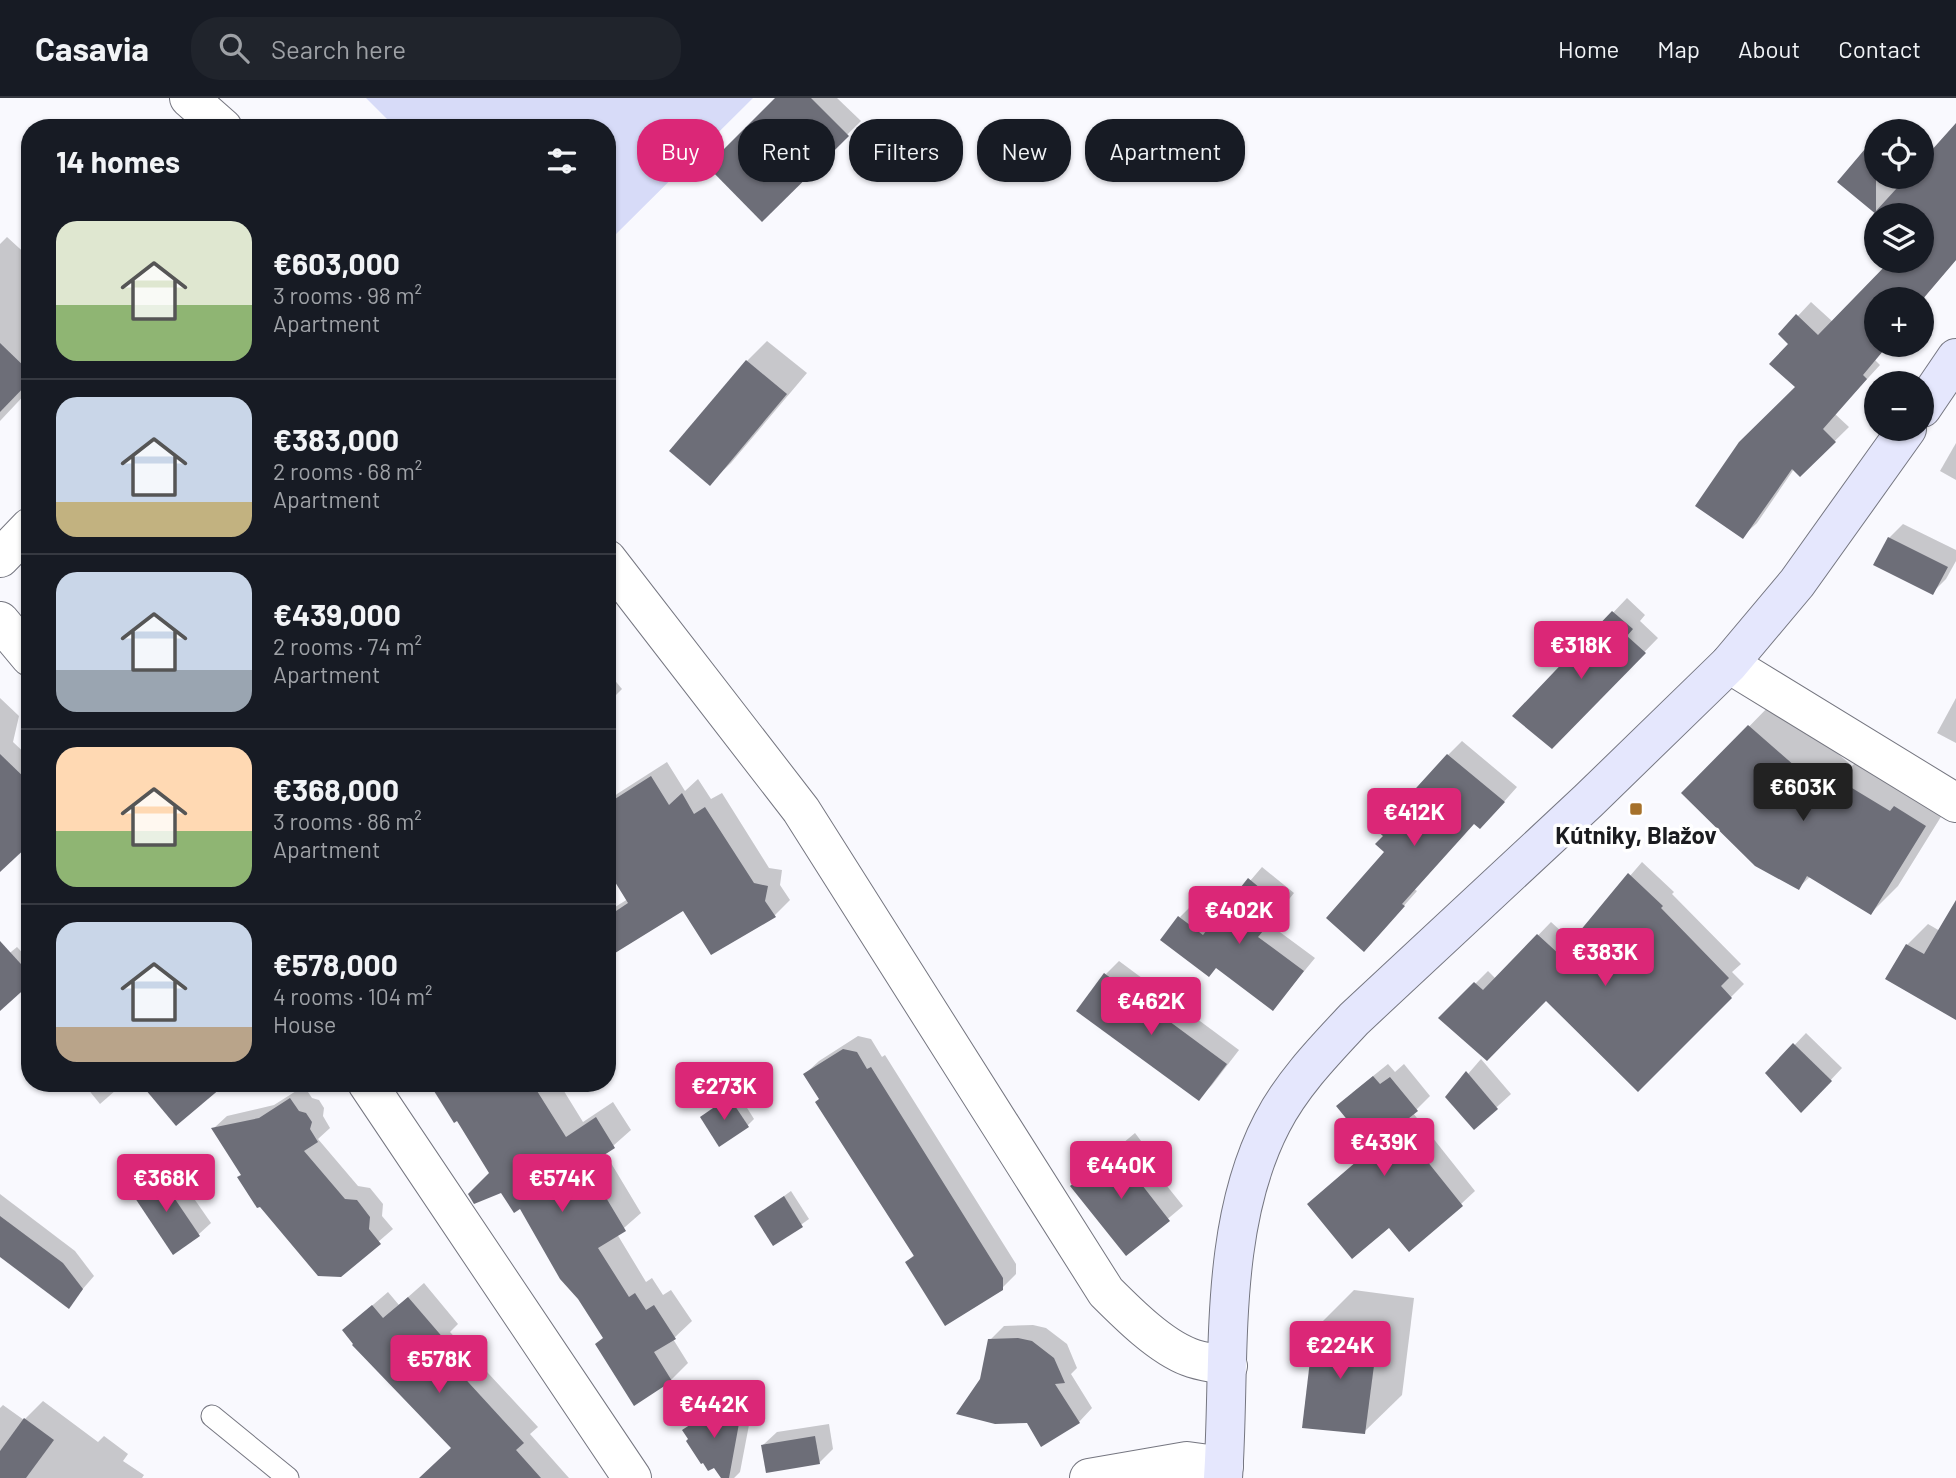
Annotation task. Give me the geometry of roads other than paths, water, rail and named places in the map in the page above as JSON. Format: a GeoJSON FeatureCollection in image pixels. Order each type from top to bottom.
{"type":"FeatureCollection","features":[{"type":"Feature","properties":{"kind":"street"},"geometry":{"type":"LineString","coordinates":[[189,98],[213,119]]}},
{"type":"Feature","properties":{"kind":"street"},"geometry":{"type":"LineString","coordinates":[[1934,390],[1956,358]]}},
{"type":"Feature","properties":{"kind":"street"},"geometry":{"type":"LineString","coordinates":[[1089,1478],[1186,1461],[1224,1472],[1231,1273],[1247,1189],[1272,1122],[1292,1091],[1354,1019],[1588,801],[1729,664],[1797,583],[1898,441]]}},
{"type":"Feature","properties":{"kind":"street"},"geometry":{"type":"LineString","coordinates":[[0,558],[21,536]]}},
{"type":"Feature","properties":{"kind":"street"},"geometry":{"type":"LineString","coordinates":[[616,571],[800,810],[1106,1292],[1127,1314],[1171,1347],[1190,1357],[1228,1366]]}},
{"type":"Feature","properties":{"kind":"street"},"geometry":{"type":"LineString","coordinates":[[0,621],[21,646]]}},
{"type":"Feature","properties":{"kind":"street"},"geometry":{"type":"LineString","coordinates":[[1729,664],[1956,803]]}},
{"type":"Feature","properties":{"kind":"street"},"geometry":{"type":"LineString","coordinates":[[372,1092],[632,1478]]}},
{"type":"Feature","properties":{"kind":"lane"},"geometry":{"type":"LineString","coordinates":[[212,1416],[288,1478]]}},
{"type":"Feature","properties":{"kind":"place","name":"Kútniky, Blažov"},"geometry":{"type":"Point","coordinates":[1636,809]}}]}
